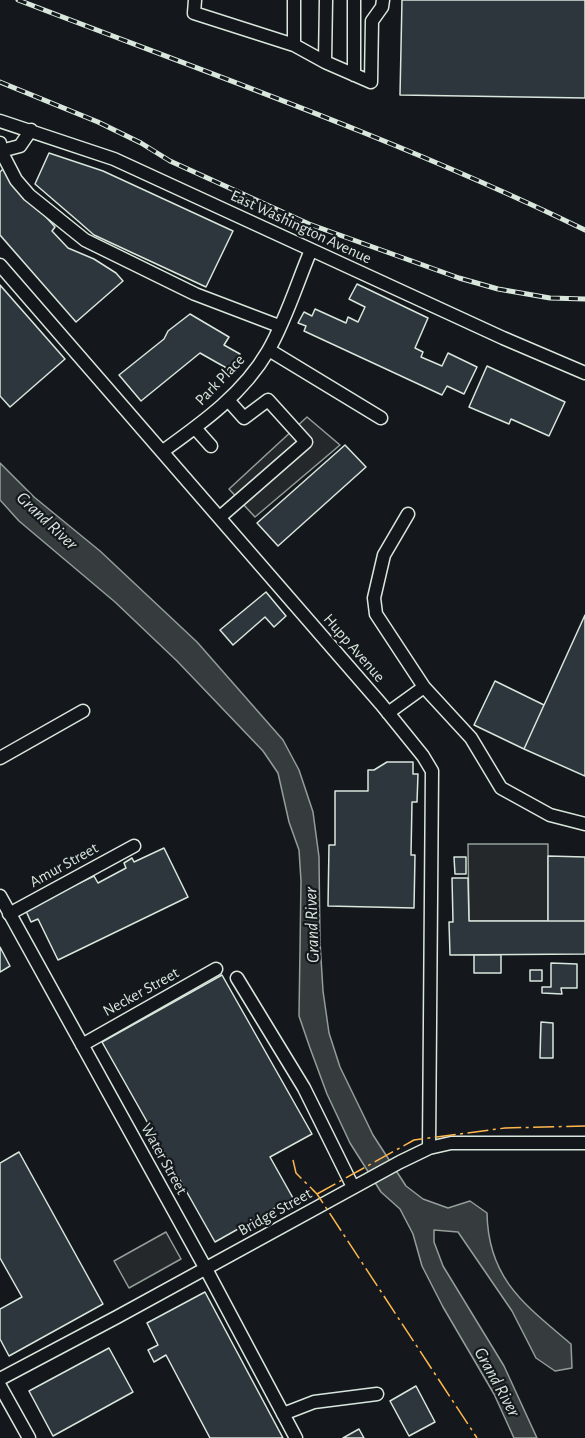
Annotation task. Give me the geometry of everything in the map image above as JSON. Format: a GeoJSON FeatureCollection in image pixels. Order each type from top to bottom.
{"type":"FeatureCollection","features":[{"type":"Feature","properties":{"kind":"street"},"geometry":{"type":"LineString","coordinates":[[195,0],[194,13],[294,45],[325,62],[371,82],[372,21],[382,7],[382,0]]}},
{"type":"Feature","properties":{"kind":"street"},"geometry":{"type":"LineString","coordinates":[[294,0],[294,45]]}},
{"type":"Feature","properties":{"kind":"street"},"geometry":{"type":"LineString","coordinates":[[325,62],[326,0]]}},
{"type":"Feature","properties":{"kind":"street"},"geometry":{"type":"LineString","coordinates":[[354,0],[354,75]]}},
{"type":"Feature","properties":{"kind":"street","name":"East Washington Avenue"},"geometry":{"type":"LineString","coordinates":[[0,121],[114,159],[503,338],[585,373]]}},
{"type":"Feature","properties":{"kind":"street"},"geometry":{"type":"LineString","coordinates":[[1,151],[20,146],[31,130]]}},
{"type":"Feature","properties":{"kind":"street"},"geometry":{"type":"LineString","coordinates":[[0,143],[1,151],[16,180],[29,195],[85,240],[195,294],[279,326]]}},
{"type":"Feature","properties":{"kind":"street","name":"Park Place"},"geometry":{"type":"LineString","coordinates":[[163,451],[195,428],[248,380],[268,350],[312,250]]}},
{"type":"Feature","properties":{"kind":"street","name":"Hupp Avenue"},"geometry":{"type":"LineString","coordinates":[[0,265],[388,713],[423,756],[432,771],[429,1148]]}},
{"type":"Feature","properties":{"kind":"street"},"geometry":{"type":"LineString","coordinates":[[268,350],[381,418]]}},
{"type":"Feature","properties":{"kind":"street"},"geometry":{"type":"LineString","coordinates":[[220,518],[306,442],[268,400],[244,418],[228,400]]}},
{"type":"Feature","properties":{"kind":"street"},"geometry":{"type":"LineString","coordinates":[[195,428],[211,446]]}},
{"type":"Feature","properties":{"kind":"street"},"geometry":{"type":"LineString","coordinates":[[408,514],[384,555],[374,598],[376,614],[424,687],[471,738],[501,788],[550,815],[585,824]]}},
{"type":"Feature","properties":{"kind":"street"},"geometry":{"type":"LineString","coordinates":[[388,713],[424,687]]}},
{"type":"Feature","properties":{"kind":"street"},"geometry":{"type":"LineString","coordinates":[[0,758],[83,711]]}},
{"type":"Feature","properties":{"kind":"street","name":"Amur Street"},"geometry":{"type":"LineString","coordinates":[[9,914],[134,846]]}},
{"type":"Feature","properties":{"kind":"street","name":"Water Street"},"geometry":{"type":"LineString","coordinates":[[0,896],[206,1269],[296,1438]]}},
{"type":"Feature","properties":{"kind":"street","name":"Necker Street"},"geometry":{"type":"LineString","coordinates":[[82,1045],[216,969]]}},
{"type":"Feature","properties":{"kind":"street"},"geometry":{"type":"LineString","coordinates":[[237,978],[304,1088],[357,1185]]}},
{"type":"Feature","properties":{"kind":"street","name":"Bridge Street"},"geometry":{"type":"LineString","coordinates":[[0,1379],[429,1148],[451,1143],[585,1143]]}},
{"type":"Feature","properties":{"kind":"street"},"geometry":{"type":"LineString","coordinates":[[0,1386],[29,1438]]}},
{"type":"Feature","properties":{"kind":"street"},"geometry":{"type":"LineString","coordinates":[[283,1414],[314,1402],[377,1394]]}},
{"type":"Feature","properties":{"kind":"shaded area"},"geometry":{"type":"Polygon","coordinates":[[[307,417],[340,445],[255,517],[229,489],[307,417]]]}},
{"type":"Feature","properties":{"kind":"shaded area"},"geometry":{"type":"Polygon","coordinates":[[[468,844],[548,844],[548,921],[469,921],[468,844]]]}},
{"type":"Feature","properties":{"kind":"shaded area"},"geometry":{"type":"Polygon","coordinates":[[[166,1232],[181,1259],[129,1288],[114,1261],[166,1232]]]}},
{"type":"Feature","properties":{"kind":"water","name":"Grand River"},"geometry":{"type":"Polygon","coordinates":[[[0,463],[34,497],[100,551],[197,642],[283,740],[299,770],[313,812],[319,857],[323,991],[329,1033],[340,1067],[373,1135],[406,1186],[423,1199],[448,1208],[470,1201],[487,1213],[494,1256],[512,1289],[524,1303],[571,1344],[572,1368],[555,1371],[536,1358],[512,1311],[458,1232],[434,1230],[434,1242],[443,1266],[504,1366],[537,1438],[514,1438],[494,1394],[422,1266],[413,1234],[400,1209],[381,1192],[350,1143],[327,1094],[299,1016],[301,881],[299,850],[289,822],[278,773],[263,751],[177,661],[115,602],[19,521],[0,500],[0,463]]]}},
{"type":"Feature","properties":{"kind":"building"},"geometry":{"type":"Polygon","coordinates":[[[402,0],[585,0],[585,98],[400,95],[402,0]]]}},
{"type":"Feature","properties":{"kind":"building"},"geometry":{"type":"Polygon","coordinates":[[[49,153],[103,171],[233,231],[206,287],[94,235],[35,184],[49,153]]]}},
{"type":"Feature","properties":{"kind":"building"},"geometry":{"type":"Polygon","coordinates":[[[3,169],[55,227],[52,231],[68,248],[94,259],[116,273],[123,281],[76,322],[0,235],[0,172],[3,169]]]}},
{"type":"Feature","properties":{"kind":"building"},"geometry":{"type":"Polygon","coordinates":[[[357,284],[428,318],[415,348],[423,352],[421,357],[442,366],[448,353],[477,367],[464,394],[447,386],[442,395],[304,331],[306,326],[298,323],[304,312],[312,316],[315,309],[346,323],[348,317],[358,322],[365,307],[349,299],[357,284]]]}},
{"type":"Feature","properties":{"kind":"building"},"geometry":{"type":"Polygon","coordinates":[[[0,285],[65,359],[10,407],[0,396],[0,285]]]}},
{"type":"Feature","properties":{"kind":"building"},"geometry":{"type":"Polygon","coordinates":[[[190,314],[229,337],[224,345],[240,354],[230,370],[200,353],[141,401],[119,375],[164,339],[168,331],[190,314]]]}},
{"type":"Feature","properties":{"kind":"building"},"geometry":{"type":"Polygon","coordinates":[[[487,366],[565,402],[549,436],[511,419],[509,424],[469,407],[487,366]]]}},
{"type":"Feature","properties":{"kind":"building"},"geometry":{"type":"Polygon","coordinates":[[[345,445],[366,467],[278,546],[257,523],[345,445]]]}},
{"type":"Feature","properties":{"kind":"building"},"geometry":{"type":"Polygon","coordinates":[[[266,592],[286,616],[274,627],[265,617],[233,645],[220,630],[266,592]]]}},
{"type":"Feature","properties":{"kind":"building"},"geometry":{"type":"Polygon","coordinates":[[[585,615],[585,776],[524,749],[585,615]]]}},
{"type":"Feature","properties":{"kind":"building"},"geometry":{"type":"Polygon","coordinates":[[[495,681],[544,705],[524,749],[474,725],[495,681]]]}},
{"type":"Feature","properties":{"kind":"building"},"geometry":{"type":"Polygon","coordinates":[[[387,762],[413,762],[413,774],[418,774],[417,802],[412,802],[411,855],[415,855],[414,908],[328,906],[329,845],[335,845],[335,791],[368,791],[368,770],[374,770],[387,762]]]}},
{"type":"Feature","properties":{"kind":"building"},"geometry":{"type":"Polygon","coordinates":[[[164,848],[188,897],[58,960],[38,919],[31,922],[25,909],[94,876],[98,883],[126,868],[124,863],[132,858],[134,862],[164,848]]]}},
{"type":"Feature","properties":{"kind":"building"},"geometry":{"type":"Polygon","coordinates":[[[548,856],[585,857],[585,921],[548,921],[548,856]]]}},
{"type":"Feature","properties":{"kind":"building"},"geometry":{"type":"Polygon","coordinates":[[[454,857],[466,857],[466,874],[455,874],[454,857]]]}},
{"type":"Feature","properties":{"kind":"building"},"geometry":{"type":"Polygon","coordinates":[[[452,878],[468,878],[469,921],[585,921],[585,954],[450,955],[449,922],[453,922],[452,878]]]}},
{"type":"Feature","properties":{"kind":"building"},"geometry":{"type":"Polygon","coordinates":[[[0,947],[10,966],[0,972],[0,947]]]}},
{"type":"Feature","properties":{"kind":"building"},"geometry":{"type":"Polygon","coordinates":[[[474,955],[501,955],[501,973],[474,973],[474,955]]]}},
{"type":"Feature","properties":{"kind":"building"},"geometry":{"type":"Polygon","coordinates":[[[551,963],[577,964],[577,988],[561,988],[562,994],[542,993],[542,987],[551,987],[551,963]]]}},
{"type":"Feature","properties":{"kind":"building"},"geometry":{"type":"Polygon","coordinates":[[[530,970],[542,970],[542,981],[530,981],[530,970]]]}},
{"type":"Feature","properties":{"kind":"building"},"geometry":{"type":"Polygon","coordinates":[[[222,975],[312,1134],[270,1157],[293,1198],[215,1242],[102,1042],[222,975]]]}},
{"type":"Feature","properties":{"kind":"building"},"geometry":{"type":"Polygon","coordinates":[[[541,1022],[553,1023],[553,1058],[540,1058],[541,1022]]]}},
{"type":"Feature","properties":{"kind":"building"},"geometry":{"type":"Polygon","coordinates":[[[19,1152],[103,1304],[9,1356],[0,1339],[0,1309],[22,1297],[0,1258],[0,1163],[19,1152]]]}},
{"type":"Feature","properties":{"kind":"building"},"geometry":{"type":"Polygon","coordinates":[[[205,1292],[283,1438],[210,1438],[166,1355],[154,1362],[148,1350],[158,1345],[147,1323],[205,1292]]]}},
{"type":"Feature","properties":{"kind":"building"},"geometry":{"type":"Polygon","coordinates":[[[109,1348],[133,1392],[53,1436],[29,1391],[109,1348]]]}},
{"type":"Feature","properties":{"kind":"building"},"geometry":{"type":"Polygon","coordinates":[[[416,1386],[435,1422],[409,1436],[390,1401],[416,1386]]]}},
{"type":"Feature","properties":{"kind":"building"},"geometry":{"type":"Polygon","coordinates":[[[359,1429],[364,1438],[343,1438],[359,1429]]]}},
{"type":"Feature","properties":{"kind":"railway"},"geometry":{"type":"LineString","coordinates":[[18,0],[375,137],[585,230]]}},
{"type":"Feature","properties":{"kind":"railway"},"geometry":{"type":"LineString","coordinates":[[0,82],[98,122],[141,143],[170,161],[309,224],[459,278],[498,289],[550,298],[585,299]]}},
{"type":"Feature","properties":{"kind":"power"},"geometry":{"type":"LineString","coordinates":[[317,1194],[414,1140],[505,1128],[585,1126]]}},
{"type":"Feature","properties":{"kind":"power"},"geometry":{"type":"LineString","coordinates":[[293,1160],[296,1173],[317,1194],[477,1438]]}}]}
